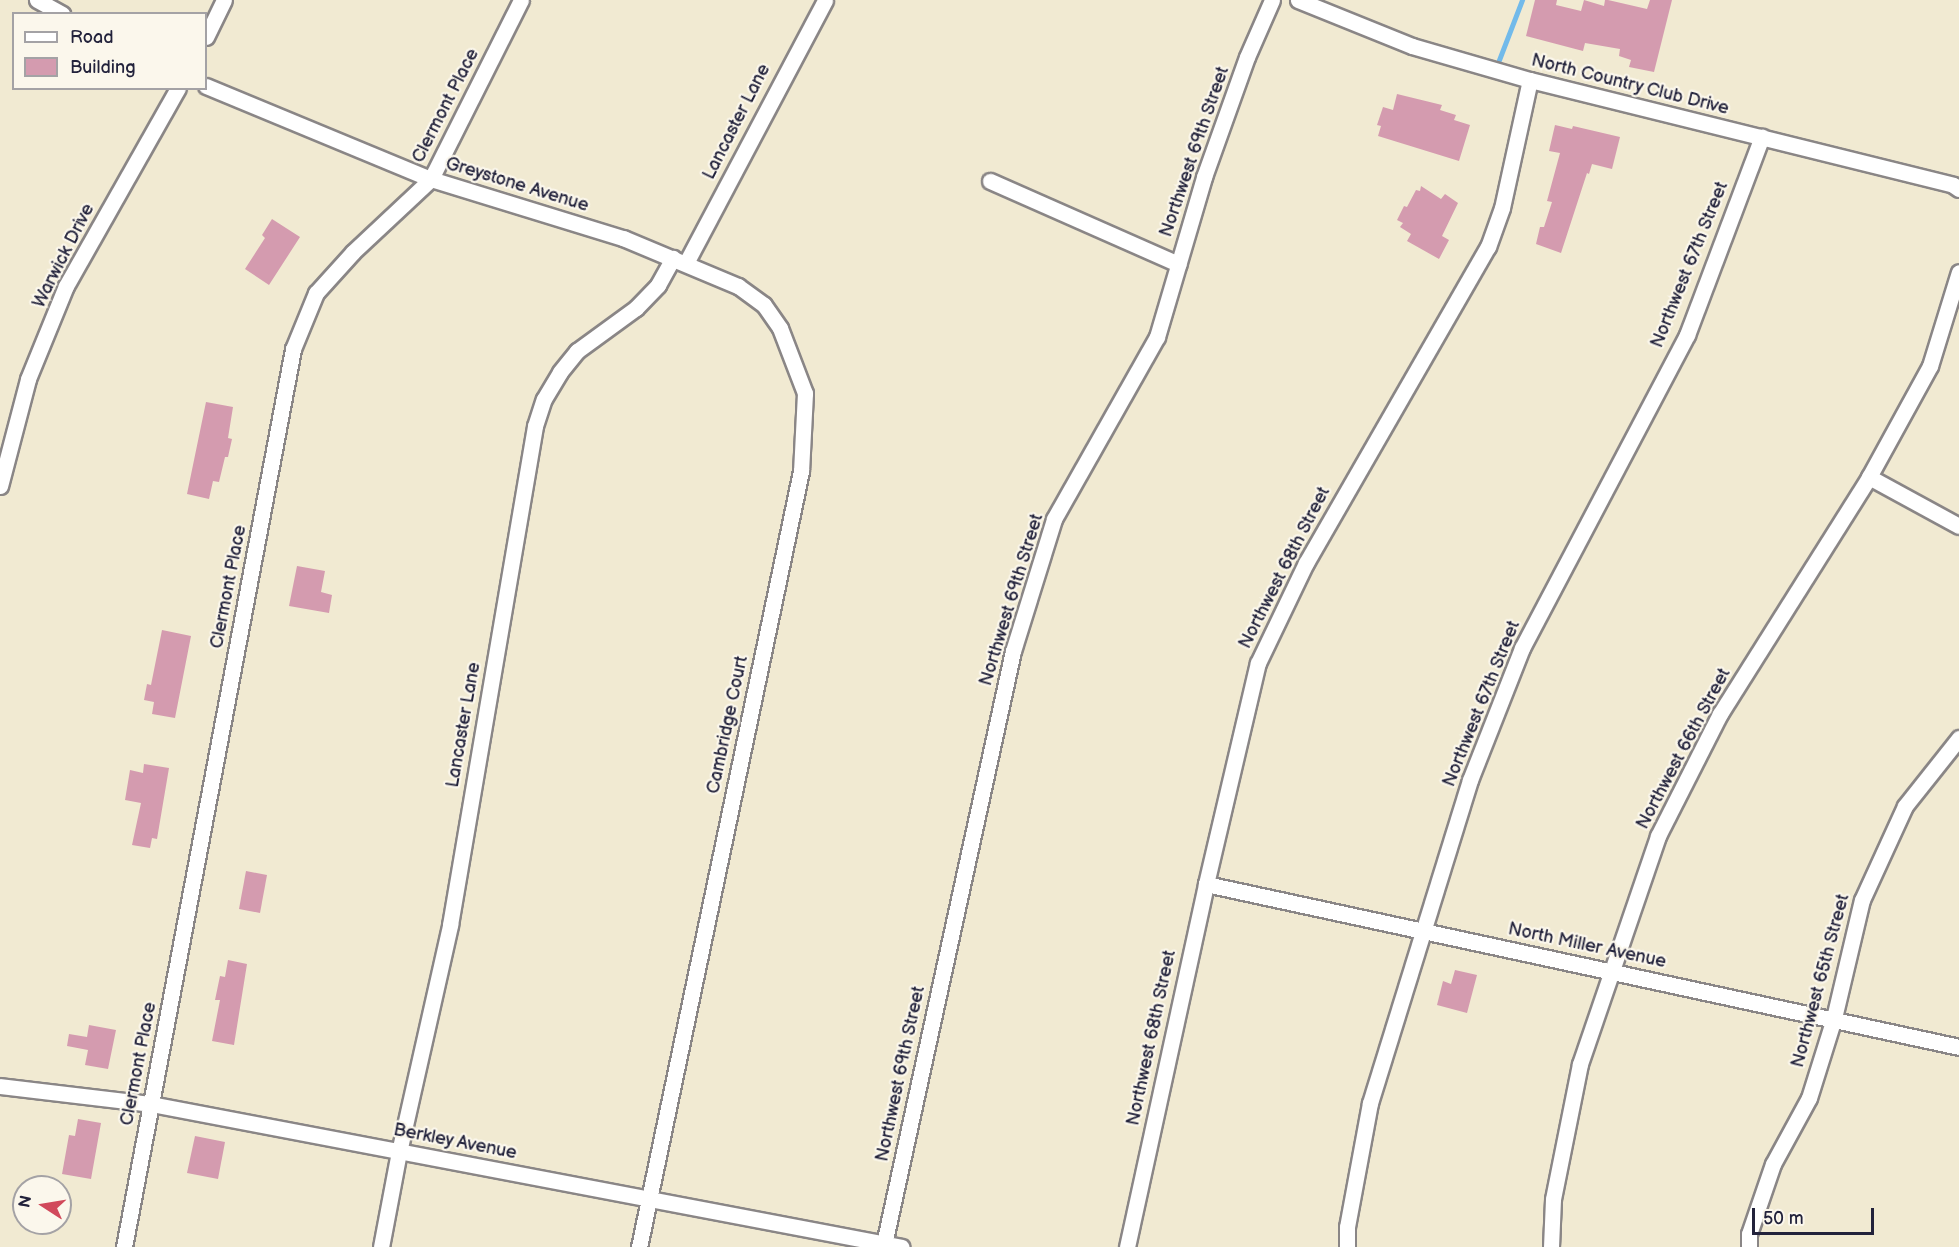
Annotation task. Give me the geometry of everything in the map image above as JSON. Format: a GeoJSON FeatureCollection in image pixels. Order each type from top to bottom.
{"type":"FeatureCollection","features":[{"type":"Feature","properties":{"kind":"street"},"geometry":{"type":"LineString","coordinates":[[37,0],[59,12]]}},
{"type":"Feature","properties":{"kind":"street"},"geometry":{"type":"LineString","coordinates":[[207,34],[224,0]]}},
{"type":"Feature","properties":{"kind":"street","name":"Clermont Place"},"geometry":{"type":"LineString","coordinates":[[124,1247],[293,349],[316,293],[353,252],[430,179],[521,0]]}},
{"type":"Feature","properties":{"kind":"street","name":"Lancaster Lane"},"geometry":{"type":"LineString","coordinates":[[381,1247],[399,1152],[450,925],[535,426],[544,399],[560,372],[577,351],[636,308],[679,260],[825,0]]}},
{"type":"Feature","properties":{"kind":"street","name":"Northwest 69th Street"},"geometry":{"type":"LineString","coordinates":[[884,1244],[1013,651],[1054,519],[1157,337],[1204,177],[1247,57],[1272,0]]}},
{"type":"Feature","properties":{"kind":"street","name":"North Country Club Drive"},"geometry":{"type":"LineString","coordinates":[[1298,0],[1412,46],[1530,80],[1953,185],[1959,189]]}},
{"type":"Feature","properties":{"kind":"street","name":"Northwest 68th Street"},"geometry":{"type":"LineString","coordinates":[[1127,1247],[1206,884],[1258,663],[1306,563],[1488,247],[1502,208],[1530,80]]}},
{"type":"Feature","properties":{"kind":"street","name":"Greystone Avenue"},"geometry":{"type":"LineString","coordinates":[[207,86],[430,179],[623,238],[679,260]]}},
{"type":"Feature","properties":{"kind":"street","name":"Warwick Drive"},"geometry":{"type":"LineString","coordinates":[[0,486],[27,379],[66,286],[177,90]]}},
{"type":"Feature","properties":{"kind":"street","name":"Northwest 67th Street"},"geometry":{"type":"LineString","coordinates":[[1347,1247],[1347,1227],[1370,1103],[1425,932],[1470,780],[1522,648],[1686,335],[1762,137]]}},
{"type":"Feature","properties":{"kind":"street"},"geometry":{"type":"LineString","coordinates":[[990,181],[1178,264]]}},
{"type":"Feature","properties":{"kind":"street","name":"Cambridge Court"},"geometry":{"type":"LineString","coordinates":[[639,1247],[801,471],[805,393],[780,328],[764,305],[738,286],[679,260]]}},
{"type":"Feature","properties":{"kind":"street","name":"Northwest 66th Street"},"geometry":{"type":"LineString","coordinates":[[1551,1247],[1553,1199],[1580,1064],[1658,836],[1720,714],[1869,477],[1930,366],[1959,272]]}},
{"type":"Feature","properties":{"kind":"street"},"geometry":{"type":"LineString","coordinates":[[1869,477],[1959,526]]}},
{"type":"Feature","properties":{"kind":"street","name":"Northwest 65th Street"},"geometry":{"type":"LineString","coordinates":[[1749,1247],[1749,1234],[1773,1164],[1809,1098],[1834,1018],[1862,900],[1905,806],[1959,738]]}},
{"type":"Feature","properties":{"kind":"street","name":"North Miller Avenue"},"geometry":{"type":"LineString","coordinates":[[1206,884],[1834,1018],[1959,1047]]}},
{"type":"Feature","properties":{"kind":"street","name":"Berkley Avenue"},"geometry":{"type":"LineString","coordinates":[[0,1086],[151,1104],[902,1247]]}},
{"type":"Feature","properties":{"kind":"building"},"geometry":{"type":"Polygon","coordinates":[[[1535,0],[1557,0],[1556,5],[1581,11],[1584,0],[1604,6],[1605,0],[1608,0],[1647,9],[1650,0],[1672,0],[1654,72],[1629,67],[1631,60],[1619,56],[1620,49],[1585,43],[1583,51],[1526,36],[1535,0]]]}},
{"type":"Feature","properties":{"kind":"building"},"geometry":{"type":"Polygon","coordinates":[[[1397,94],[1442,105],[1440,110],[1456,115],[1454,120],[1470,125],[1459,161],[1378,136],[1381,126],[1377,125],[1383,107],[1393,110],[1397,94]]]}},
{"type":"Feature","properties":{"kind":"building"},"geometry":{"type":"Polygon","coordinates":[[[1555,125],[1572,129],[1573,126],[1620,137],[1612,169],[1592,164],[1589,174],[1587,173],[1561,253],[1536,244],[1540,227],[1544,227],[1552,202],[1547,201],[1560,153],[1549,151],[1555,125]]]}},
{"type":"Feature","properties":{"kind":"building"},"geometry":{"type":"Polygon","coordinates":[[[1421,186],[1441,199],[1445,194],[1458,203],[1442,236],[1449,240],[1439,259],[1407,241],[1411,234],[1400,227],[1403,223],[1397,220],[1404,206],[1407,207],[1416,190],[1420,191],[1421,186]]]}},
{"type":"Feature","properties":{"kind":"building"},"geometry":{"type":"Polygon","coordinates":[[[272,219],[300,237],[269,285],[245,269],[265,238],[262,235],[272,219]]]}},
{"type":"Feature","properties":{"kind":"building"},"geometry":{"type":"Polygon","coordinates":[[[206,402],[233,407],[228,438],[232,439],[228,457],[225,457],[219,482],[213,481],[209,499],[187,494],[206,402]]]}},
{"type":"Feature","properties":{"kind":"building"},"geometry":{"type":"Polygon","coordinates":[[[297,566],[325,571],[321,592],[332,595],[329,613],[289,606],[297,566]]]}},
{"type":"Feature","properties":{"kind":"building"},"geometry":{"type":"Polygon","coordinates":[[[162,630],[191,636],[175,718],[152,714],[154,702],[144,700],[147,684],[151,685],[162,630]]]}},
{"type":"Feature","properties":{"kind":"building"},"geometry":{"type":"Polygon","coordinates":[[[144,764],[169,768],[157,839],[152,838],[150,848],[132,845],[141,803],[125,800],[130,770],[143,773],[144,764]]]}},
{"type":"Feature","properties":{"kind":"building"},"geometry":{"type":"Polygon","coordinates":[[[246,871],[267,875],[260,913],[239,909],[246,871]]]}},
{"type":"Feature","properties":{"kind":"building"},"geometry":{"type":"Polygon","coordinates":[[[228,960],[247,964],[234,1045],[212,1041],[220,1000],[215,1000],[220,976],[225,977],[228,960]]]}},
{"type":"Feature","properties":{"kind":"building"},"geometry":{"type":"Polygon","coordinates":[[[1455,970],[1477,975],[1467,1013],[1437,1005],[1443,981],[1451,984],[1455,970]]]}},
{"type":"Feature","properties":{"kind":"building"},"geometry":{"type":"Polygon","coordinates":[[[89,1025],[116,1030],[108,1069],[85,1065],[88,1050],[67,1046],[69,1034],[87,1037],[89,1025]]]}},
{"type":"Feature","properties":{"kind":"building"},"geometry":{"type":"Polygon","coordinates":[[[78,1119],[101,1123],[91,1179],[62,1174],[69,1135],[75,1136],[78,1119]]]}},
{"type":"Feature","properties":{"kind":"building"},"geometry":{"type":"Polygon","coordinates":[[[195,1136],[225,1142],[218,1179],[187,1173],[195,1136]]]}},
{"type":"Feature","properties":{"kind":"waterway"},"geometry":{"type":"LineString","coordinates":[[1499,60],[1522,0]]}}]}
